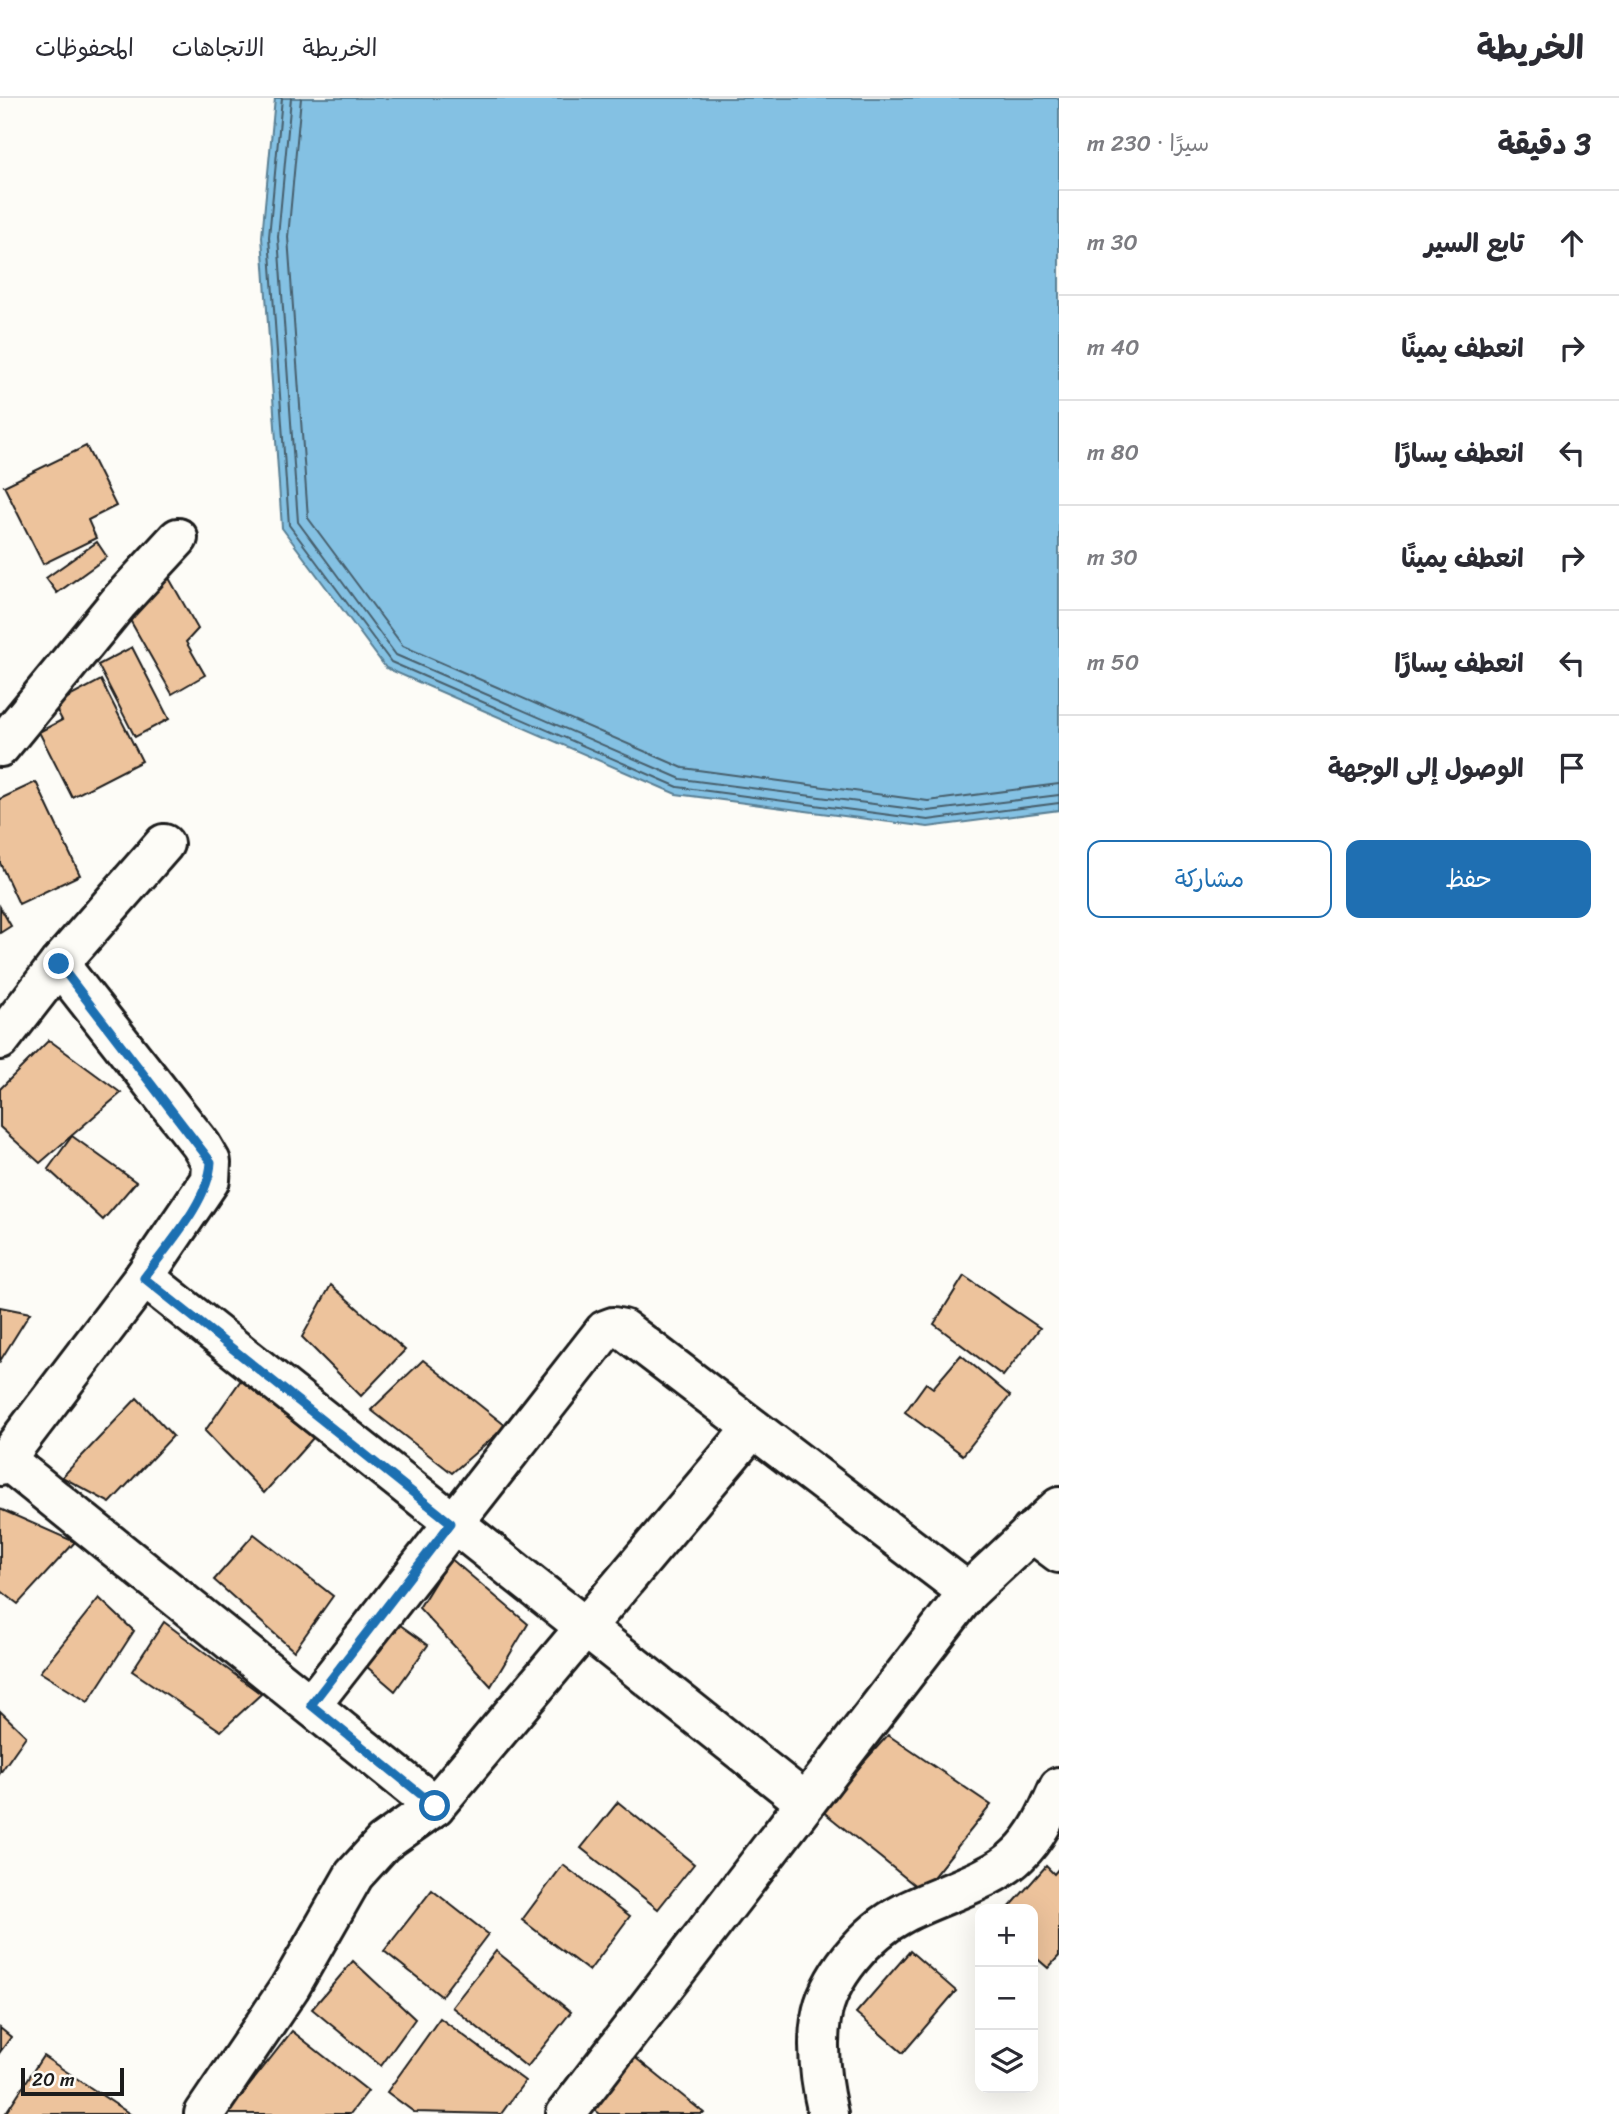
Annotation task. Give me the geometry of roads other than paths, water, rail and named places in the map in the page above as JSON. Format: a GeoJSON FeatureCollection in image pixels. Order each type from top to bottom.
{"type":"FeatureCollection","features":[{"type":"Feature","properties":{"kind":"street"},"geometry":{"type":"LineString","coordinates":[[0,747],[93,633],[178,538]]}},
{"type":"Feature","properties":{"kind":"street"},"geometry":{"type":"LineString","coordinates":[[0,1040],[59,964],[164,844]]}},
{"type":"Feature","properties":{"kind":"street"},"geometry":{"type":"LineString","coordinates":[[59,964],[211,1162],[210,1180],[144,1278],[3,1463],[435,1806]]}},
{"type":"Feature","properties":{"kind":"street"},"geometry":{"type":"LineString","coordinates":[[144,1278],[804,1801]]}},
{"type":"Feature","properties":{"kind":"street"},"geometry":{"type":"LineString","coordinates":[[311,1705],[451,1523],[605,1330],[613,1327],[623,1329],[968,1592]]}},
{"type":"Feature","properties":{"kind":"street"},"geometry":{"type":"LineString","coordinates":[[204,2114],[290,1987],[354,1875],[383,1843],[435,1806],[752,1429]]}},
{"type":"Feature","properties":{"kind":"street"},"geometry":{"type":"LineString","coordinates":[[566,2114],[804,1801],[968,1592],[1050,1531]]}},
{"type":"Feature","properties":{"kind":"street"},"geometry":{"type":"LineString","coordinates":[[828,2114],[820,2068],[821,2018],[833,1986],[862,1944],[903,1913],[964,1887],[1017,1857],[1044,1823],[1059,1787]]}},
{"type":"Feature","properties":{"kind":"water"},"geometry":{"type":"Polygon","coordinates":[[[275,98],[1059,98],[1059,810],[928,827],[676,794],[386,668],[282,528],[262,237],[275,98]]]}}]}
